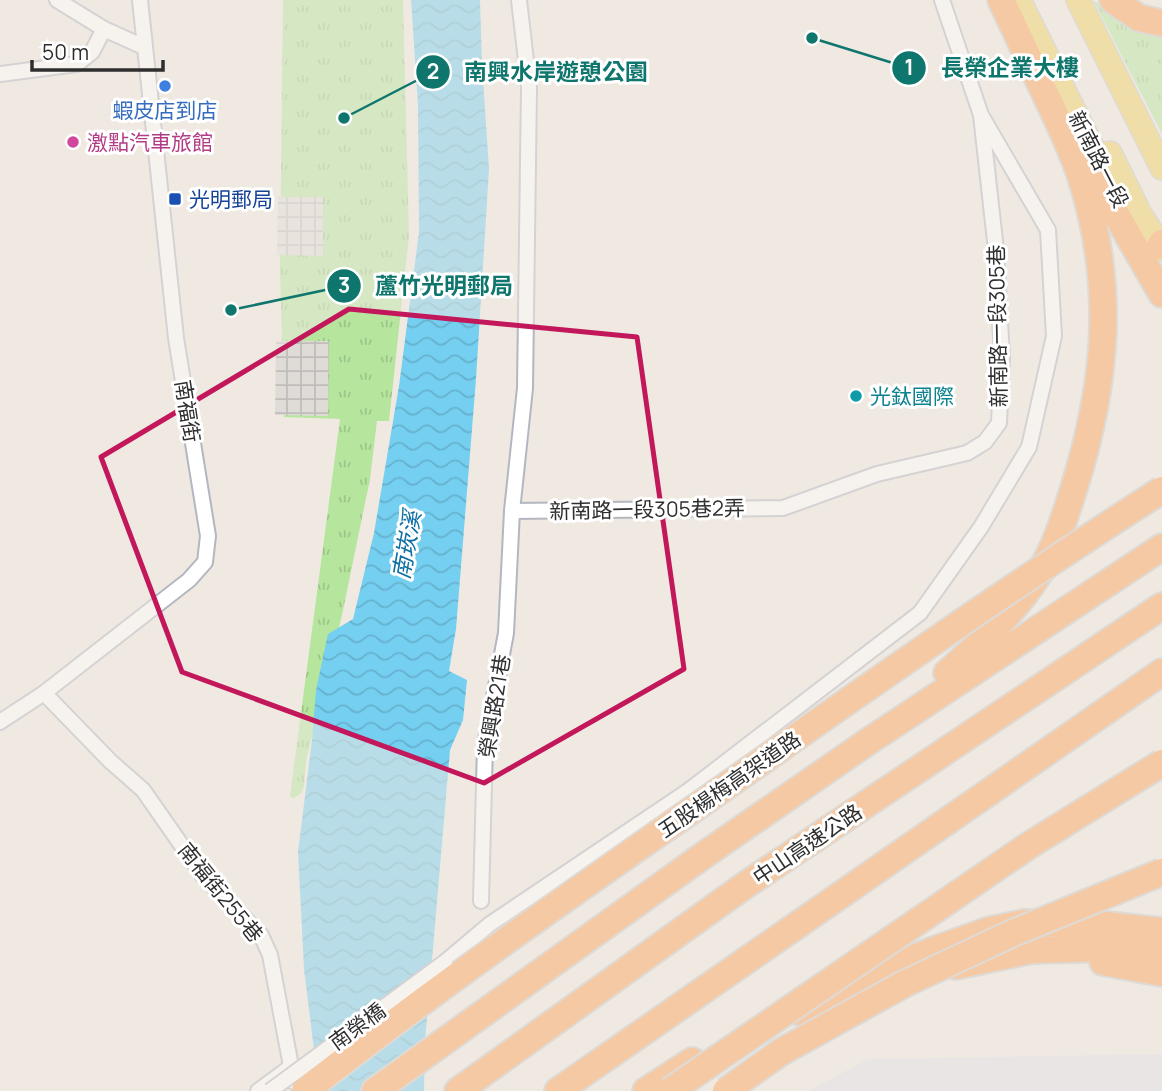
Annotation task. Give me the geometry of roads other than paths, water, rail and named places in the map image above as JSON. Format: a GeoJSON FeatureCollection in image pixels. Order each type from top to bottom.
{"type":"FeatureCollection","features":[{"type":"Feature","properties":{"kind":"highway"},"geometry":{"type":"LineString","coordinates":[[866,743],[982,642],[1017,604],[1041,572],[1062,527],[1089,439],[1101,369],[1104,287],[1089,205],[1081,176],[1062,130],[1002,0]]}},
{"type":"Feature","properties":{"kind":"highway"},"geometry":{"type":"LineString","coordinates":[[1010,0],[1106,197],[1162,294]]}},
{"type":"Feature","properties":{"kind":"highway"},"geometry":{"type":"LineString","coordinates":[[1113,0],[1139,18],[1162,23]]}},
{"type":"Feature","properties":{"kind":"highway","name":"五股楊梅高架道路"},"geometry":{"type":"LineString","coordinates":[[305,1091],[388,1025],[649,840],[1036,570],[1162,489]]}},
{"type":"Feature","properties":{"kind":"highway"},"geometry":{"type":"LineString","coordinates":[[375,1091],[704,855],[866,743],[1162,547]]}},
{"type":"Feature","properties":{"kind":"highway","name":"中山高速公路"},"geometry":{"type":"LineString","coordinates":[[458,1091],[744,886],[1162,606]]}},
{"type":"Feature","properties":{"kind":"highway"},"geometry":{"type":"LineString","coordinates":[[558,1091],[1162,672]]}},
{"type":"Feature","properties":{"kind":"highway"},"geometry":{"type":"LineString","coordinates":[[670,1091],[1028,846],[1162,763]]}},
{"type":"Feature","properties":{"kind":"highway"},"geometry":{"type":"LineString","coordinates":[[726,1091],[781,1052],[904,984],[1013,933],[1162,872]]}},
{"type":"Feature","properties":{"kind":"highway"},"geometry":{"type":"LineString","coordinates":[[646,1091],[692,1061],[735,1044],[875,975],[987,931],[1024,923],[1097,923],[1162,931]]}},
{"type":"Feature","properties":{"kind":"highway"},"geometry":{"type":"LineString","coordinates":[[819,1003],[865,995],[938,970],[1032,950],[1113,948],[1162,953]]}},
{"type":"Feature","properties":{"kind":"highway"},"geometry":{"type":"LineString","coordinates":[[1032,950],[1162,973]]}},
{"type":"Feature","properties":{"kind":"main road","name":"新南路一段"},"geometry":{"type":"LineString","coordinates":[[1019,0],[1101,166],[1162,280]]}},
{"type":"Feature","properties":{"kind":"main road","name":"新南路一段"},"geometry":{"type":"LineString","coordinates":[[1034,0],[1139,212],[1161,246]]}},
{"type":"Feature","properties":{"kind":"main road"},"geometry":{"type":"LineString","coordinates":[[1078,0],[1162,169]]}},
{"type":"Feature","properties":{"kind":"street"},"geometry":{"type":"LineString","coordinates":[[57,0],[104,29],[145,47]]}},
{"type":"Feature","properties":{"kind":"street","name":"南福街"},"geometry":{"type":"LineString","coordinates":[[0,722],[44,693],[189,580],[205,562],[208,536],[176,338],[140,0]]}},
{"type":"Feature","properties":{"kind":"street","name":"榮興路21巷"},"geometry":{"type":"LineString","coordinates":[[481,901],[485,745],[506,633],[512,511],[525,388],[528,87],[519,0]]}},
{"type":"Feature","properties":{"kind":"street","name":"新南路一段305巷"},"geometry":{"type":"LineString","coordinates":[[783,508],[877,474],[967,453],[985,442],[999,423],[1002,357],[996,250],[981,115],[942,0]]}},
{"type":"Feature","properties":{"kind":"street"},"geometry":{"type":"LineString","coordinates":[[0,74],[77,64],[92,52],[104,29]]}},
{"type":"Feature","properties":{"kind":"street","name":"南榮橋"},"geometry":{"type":"LineString","coordinates":[[270,1091],[445,962],[490,924],[688,791],[920,613],[981,527],[1029,447],[1054,336],[1048,230],[981,115]]}},
{"type":"Feature","properties":{"kind":"street","name":"新南路一段305巷2弄"},"geometry":{"type":"LineString","coordinates":[[512,511],[783,508]]}},
{"type":"Feature","properties":{"kind":"street","name":"南福街255巷"},"geometry":{"type":"LineString","coordinates":[[44,693],[110,761],[144,790],[203,876],[261,935],[270,955],[292,1066]]}},
{"type":"Feature","properties":{"kind":"street"},"geometry":{"type":"LineString","coordinates":[[258,1091],[292,1066],[295,1081],[281,1091]]}},
{"type":"Feature","properties":{"kind":"water","name":"南崁溪"},"geometry":{"type":"Polygon","coordinates":[[[411,0],[480,0],[489,169],[476,379],[456,629],[449,671],[467,680],[463,720],[450,750],[425,1042],[424,1091],[319,1091],[304,969],[298,852],[316,690],[328,634],[353,619],[374,533],[399,386],[419,232],[418,104],[411,0]]]}},
{"type":"Feature","properties":{"kind":"place","name":"長榮企業大樓"},"geometry":{"type":"Point","coordinates":[812,38]}},
{"type":"Feature","properties":{"kind":"place","name":"蝦皮店到店"},"geometry":{"type":"Point","coordinates":[165,86]}},
{"type":"Feature","properties":{"kind":"place","name":"南興水岸遊憩公園"},"geometry":{"type":"Point","coordinates":[344,118]}},
{"type":"Feature","properties":{"kind":"place","name":"激點汽車旅館"},"geometry":{"type":"Point","coordinates":[73,142]}},
{"type":"Feature","properties":{"kind":"place","name":"光明郵局"},"geometry":{"type":"Point","coordinates":[175,199]}},
{"type":"Feature","properties":{"kind":"place","name":"蘆竹光明郵局"},"geometry":{"type":"Point","coordinates":[231,310]}},
{"type":"Feature","properties":{"kind":"place","name":"光鈦國際"},"geometry":{"type":"Point","coordinates":[856,396]}}]}
